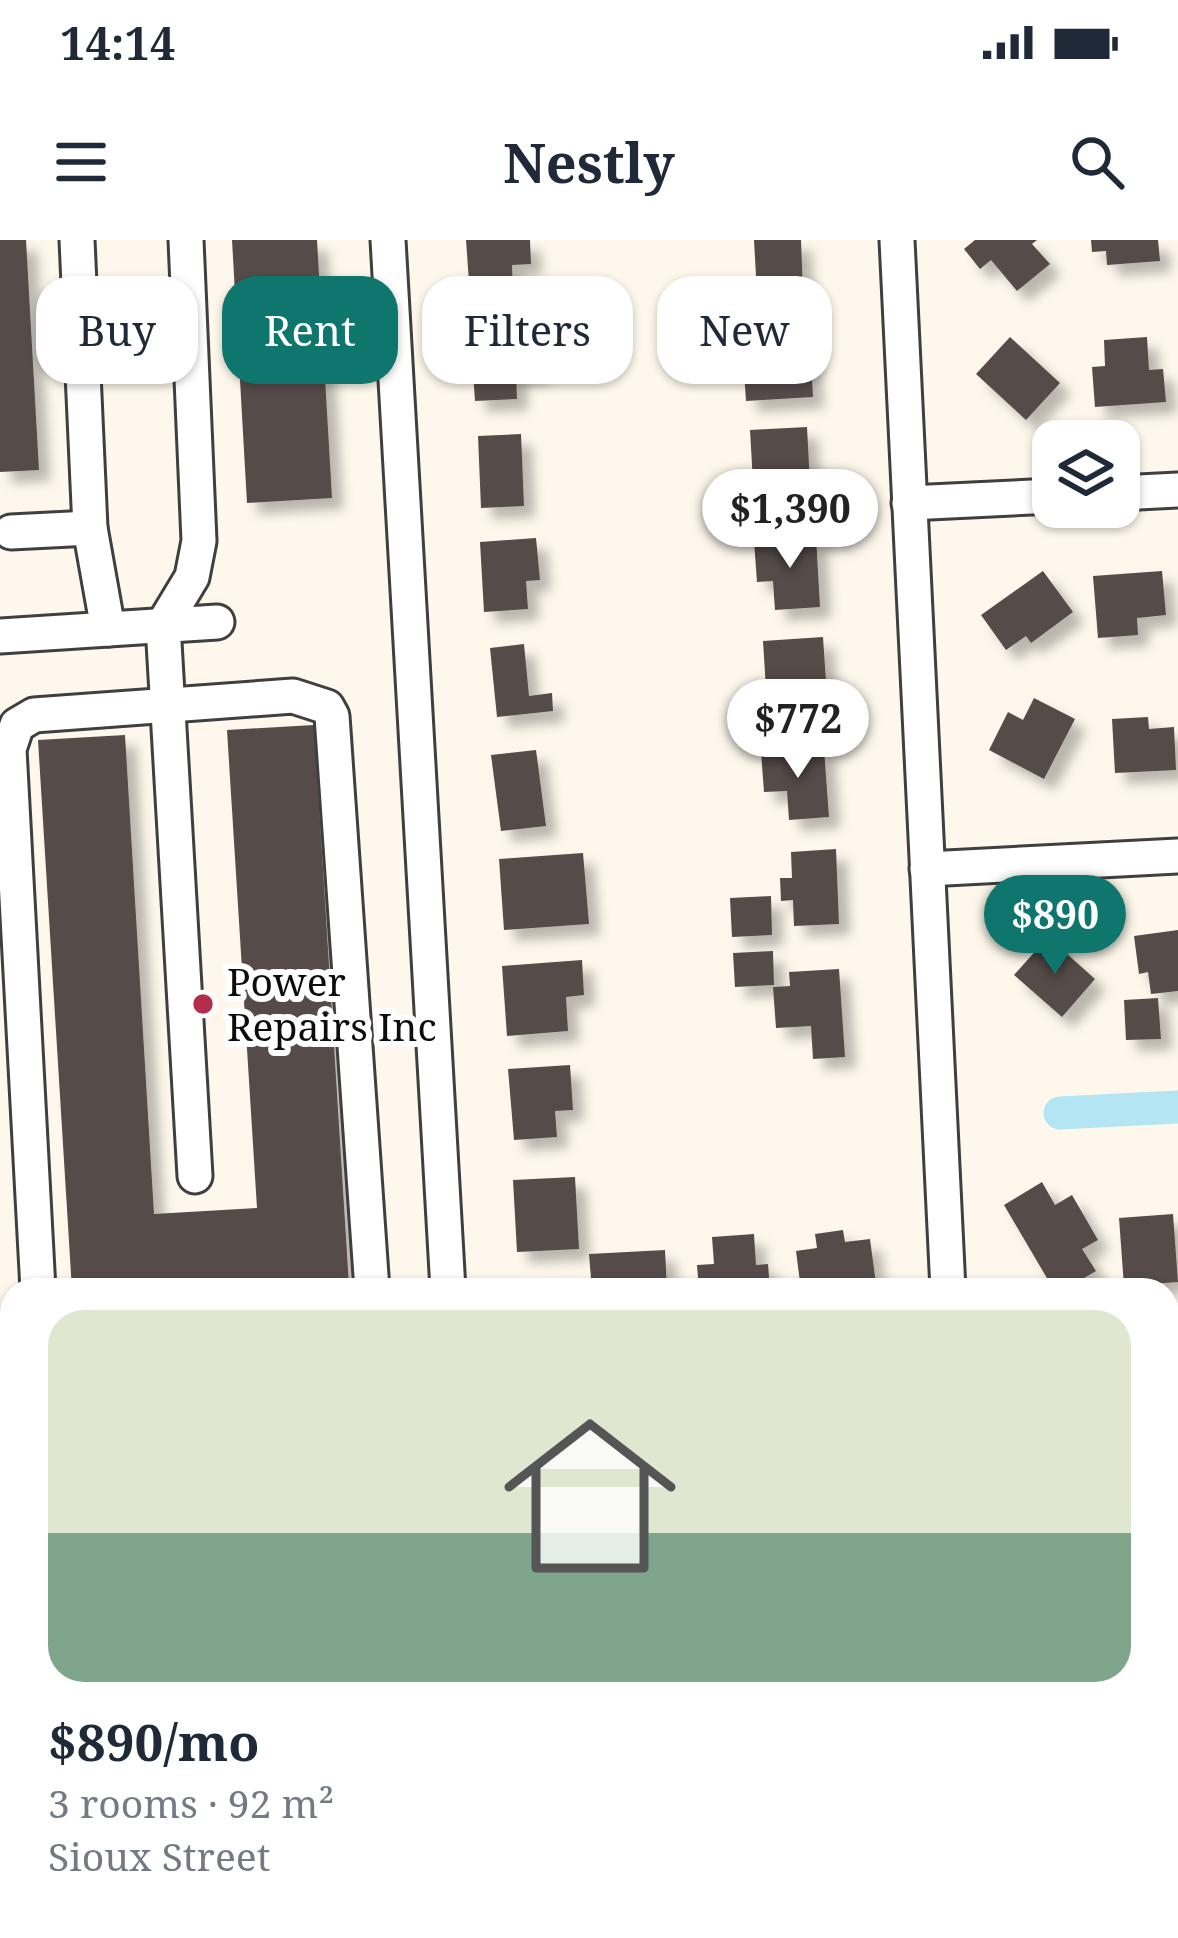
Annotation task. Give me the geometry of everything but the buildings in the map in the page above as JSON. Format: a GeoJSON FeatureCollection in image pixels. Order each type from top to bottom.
{"type":"FeatureCollection","features":[{"type":"Feature","properties":{"kind":"street"},"geometry":{"type":"LineString","coordinates":[[77,240],[91,528],[108,629]]}},
{"type":"Feature","properties":{"kind":"street"},"geometry":{"type":"LineString","coordinates":[[186,240],[200,542],[192,577],[163,625],[196,1176]]}},
{"type":"Feature","properties":{"kind":"street"},"geometry":{"type":"LineString","coordinates":[[388,240],[447,1278]]}},
{"type":"Feature","properties":{"kind":"street"},"geometry":{"type":"LineString","coordinates":[[897,240],[947,1278]]}},
{"type":"Feature","properties":{"kind":"street"},"geometry":{"type":"LineString","coordinates":[[1140,492],[1178,490]]}},
{"type":"Feature","properties":{"kind":"street"},"geometry":{"type":"LineString","coordinates":[[909,503],[1032,497]]}},
{"type":"Feature","properties":{"kind":"street"},"geometry":{"type":"LineString","coordinates":[[11,532],[91,528]]}},
{"type":"Feature","properties":{"kind":"street"},"geometry":{"type":"LineString","coordinates":[[0,636],[217,622]]}},
{"type":"Feature","properties":{"kind":"street"},"geometry":{"type":"LineString","coordinates":[[37,1278],[9,749],[17,725],[34,715],[293,697],[327,707],[332,716],[371,1278]]}},
{"type":"Feature","properties":{"kind":"street"},"geometry":{"type":"LineString","coordinates":[[927,869],[1178,856]]}},
{"type":"Feature","properties":{"kind":"waterway"},"geometry":{"type":"LineString","coordinates":[[1060,1113],[1178,1107]]}},
{"type":"Feature","properties":{"kind":"place","name":"Power Repairs Inc"},"geometry":{"type":"Point","coordinates":[203,1004]}}]}
